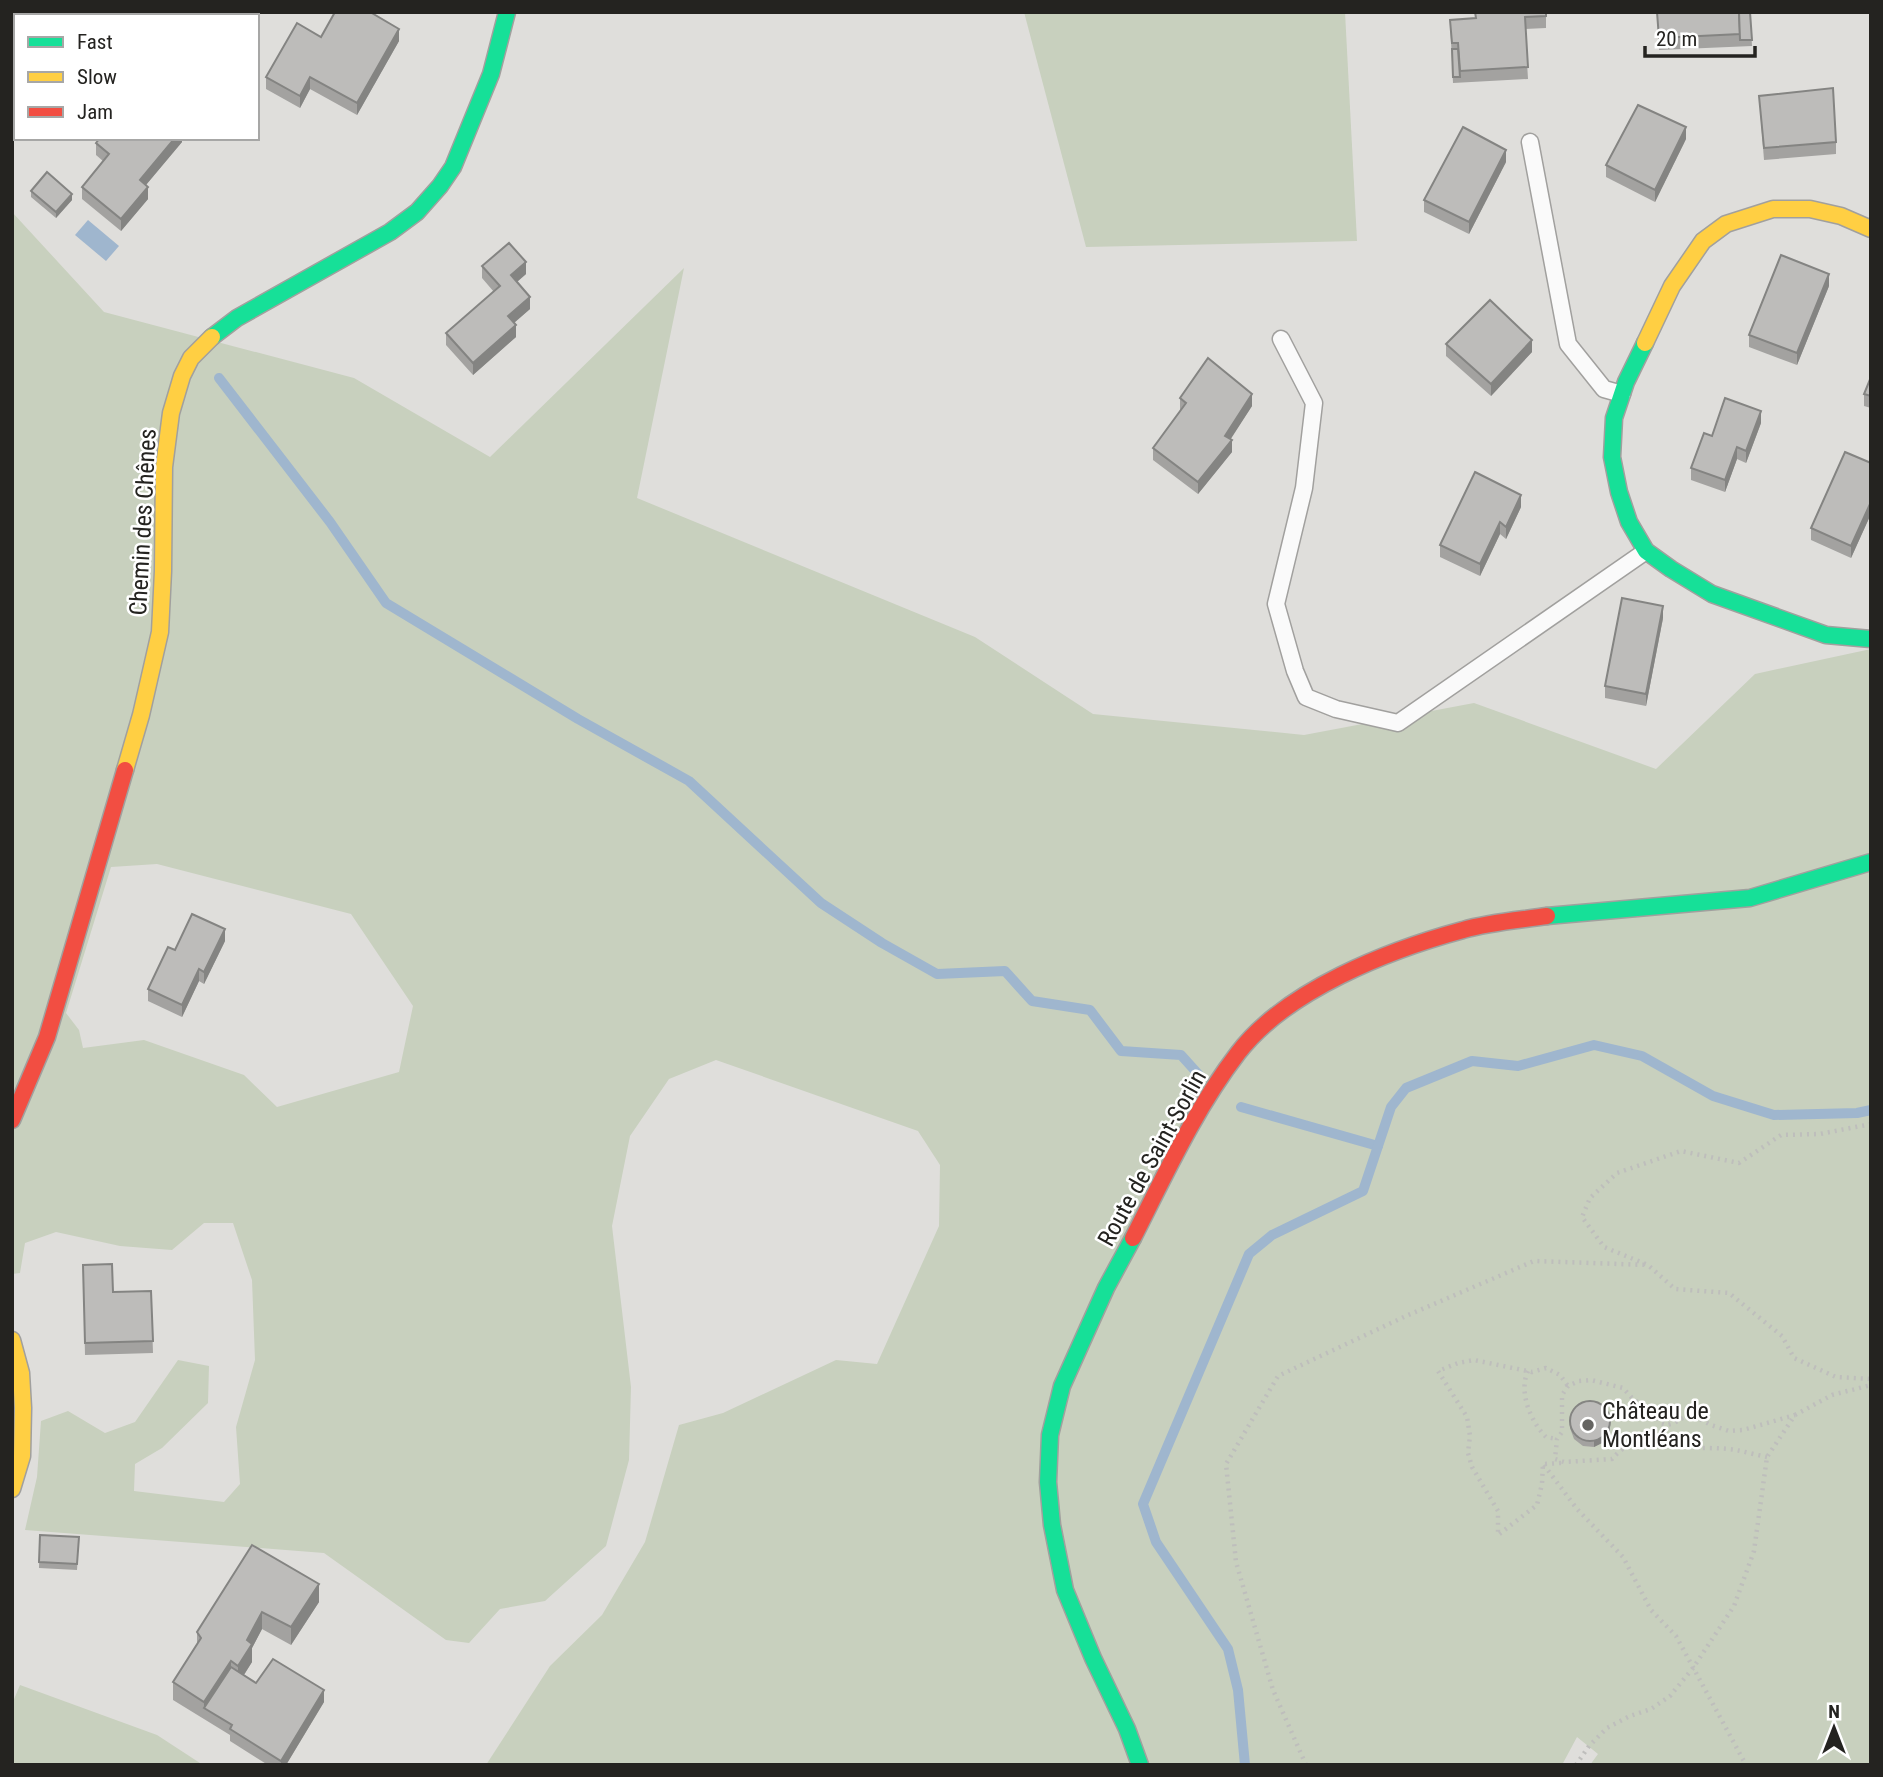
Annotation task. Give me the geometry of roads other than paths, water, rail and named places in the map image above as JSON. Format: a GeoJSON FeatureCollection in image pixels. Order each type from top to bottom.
{"type":"FeatureCollection","features":[{"type":"Feature","properties":{"kind":"street","name":"Chemin des Chênes"},"geometry":{"type":"LineString","coordinates":[[12,1120],[47,1037],[141,715],[160,632],[164,467],[172,413],[182,376],[191,358],[204,344],[237,318],[390,232],[417,212],[453,167],[491,74],[507,12]]}},
{"type":"Feature","properties":{"kind":"street"},"geometry":{"type":"LineString","coordinates":[[1871,229],[1841,216],[1810,209],[1773,209],[1726,224],[1703,241],[1672,286],[1626,383],[1614,418],[1612,457],[1629,522],[1646,551],[1671,569],[1712,594],[1826,635],[1871,639]]}},
{"type":"Feature","properties":{"kind":"street","name":"Route de Saint-Sorlin"},"geometry":{"type":"LineString","coordinates":[[1140,1765],[1127,1729],[1093,1658],[1065,1590],[1052,1525],[1048,1482],[1050,1435],[1062,1386],[1106,1288],[1199,1112],[1239,1052],[1272,1018],[1316,989],[1384,956],[1465,929],[1563,913],[1750,898],[1871,862]]}},
{"type":"Feature","properties":{"kind":"street"},"geometry":{"type":"LineString","coordinates":[[12,1340],[21,1373],[23,1408],[22,1456],[12,1489]]}},
{"type":"Feature","properties":{"kind":"lane"},"geometry":{"type":"LineString","coordinates":[[1530,142],[1568,344],[1604,389],[1622,394]]}},
{"type":"Feature","properties":{"kind":"lane"},"geometry":{"type":"LineString","coordinates":[[1281,339],[1314,403],[1304,488],[1276,604],[1295,671],[1306,697],[1336,709],[1398,723],[1646,551]]}},
{"type":"Feature","properties":{"kind":"water"},"geometry":{"type":"Polygon","coordinates":[[[88,220],[119,246],[106,261],[75,235],[88,220]]]}},
{"type":"Feature","properties":{"kind":"waterway"},"geometry":{"type":"LineString","coordinates":[[219,378],[330,522],[386,603],[578,719],[689,781],[821,903],[882,943],[937,974],[1005,971],[1032,1001],[1090,1010],[1121,1051],[1181,1055],[1199,1075]]}},
{"type":"Feature","properties":{"kind":"waterway"},"geometry":{"type":"LineString","coordinates":[[1245,1765],[1238,1690],[1228,1649],[1156,1542],[1143,1504],[1249,1254],[1272,1235],[1363,1191],[1391,1107],[1406,1088],[1472,1061],[1518,1066],[1594,1045],[1642,1056],[1713,1096],[1774,1115],[1857,1113],[1871,1110]]}},
{"type":"Feature","properties":{"kind":"waterway"},"geometry":{"type":"LineString","coordinates":[[1241,1107],[1378,1146]]}},
{"type":"Feature","properties":{"kind":"place","name":"Château de Montléans"},"geometry":{"type":"Point","coordinates":[1588,1425]}}]}
